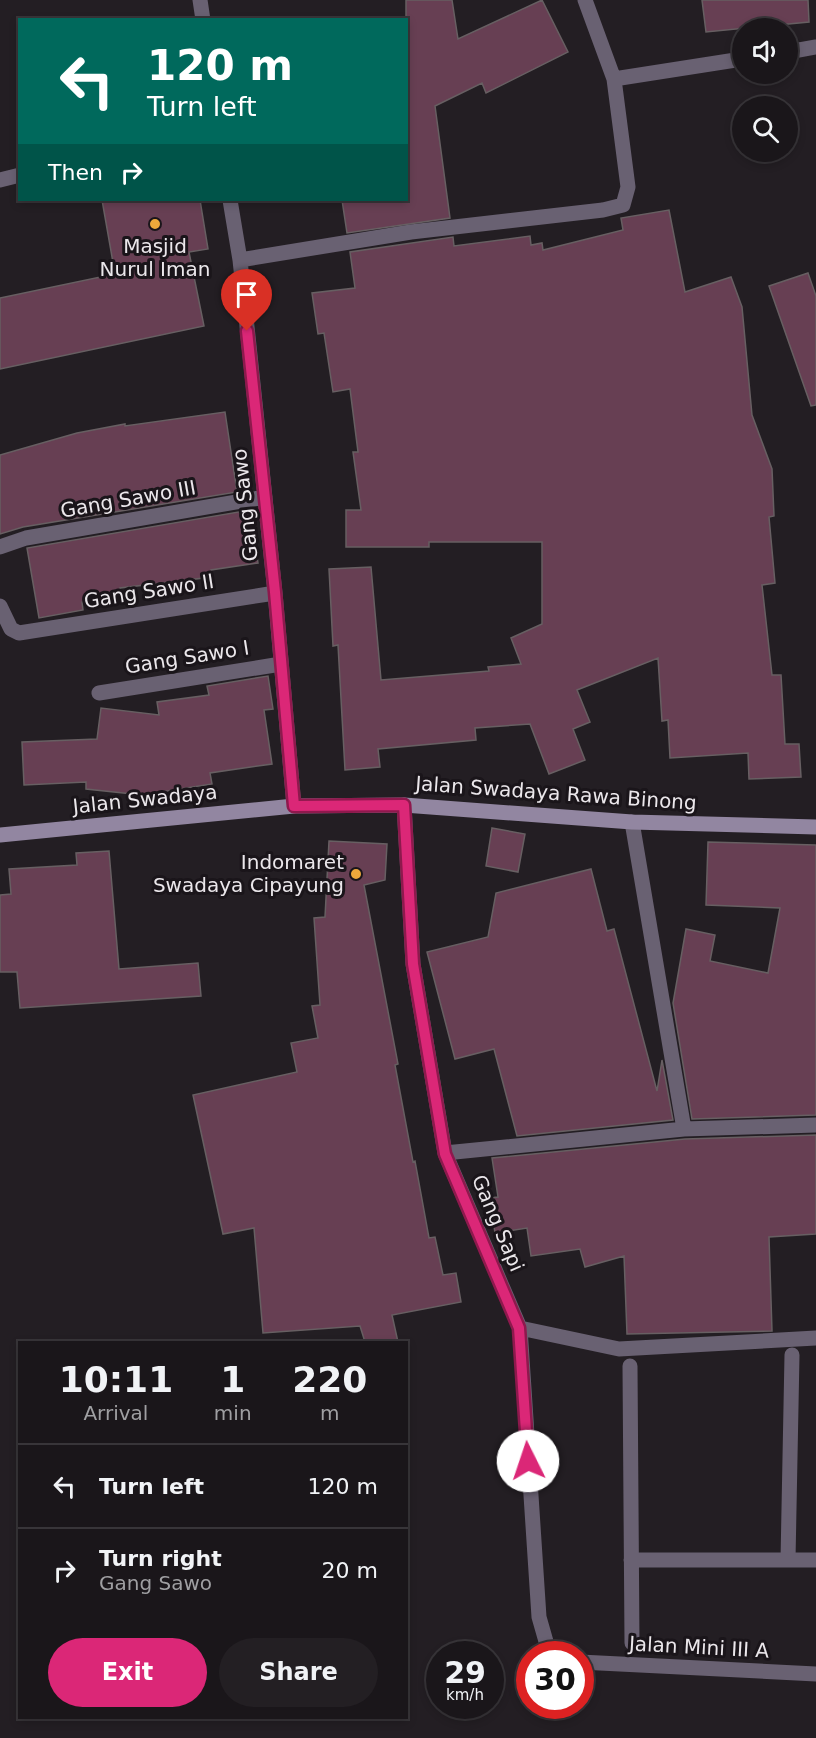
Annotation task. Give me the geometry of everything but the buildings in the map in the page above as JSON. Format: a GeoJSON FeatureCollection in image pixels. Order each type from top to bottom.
{"type":"FeatureCollection","features":[{"type":"Feature","properties":{"kind":"main road","name":"Jalan Swadaya Rawa Binong"},"geometry":{"type":"LineString","coordinates":[[294,806],[404,805],[632,822],[816,827]]}},
{"type":"Feature","properties":{"kind":"main road","name":"Jalan Swadaya"},"geometry":{"type":"LineString","coordinates":[[0,835],[294,806]]}},
{"type":"Feature","properties":{"kind":"street"},"geometry":{"type":"LineString","coordinates":[[200,0],[203,18]]}},
{"type":"Feature","properties":{"kind":"street"},"geometry":{"type":"LineString","coordinates":[[240,260],[411,232],[603,210],[623,205],[628,187],[614,79],[585,0]]}},
{"type":"Feature","properties":{"kind":"street"},"geometry":{"type":"LineString","coordinates":[[798,50],[816,47]]}},
{"type":"Feature","properties":{"kind":"street"},"geometry":{"type":"LineString","coordinates":[[614,79],[732,61]]}},
{"type":"Feature","properties":{"kind":"street"},"geometry":{"type":"LineString","coordinates":[[0,180],[18,176]]}},
{"type":"Feature","properties":{"kind":"street","name":"Gang Sawo"},"geometry":{"type":"LineString","coordinates":[[230,201],[240,260],[275,592],[294,806]]}},
{"type":"Feature","properties":{"kind":"street","name":"Gang Sawo III"},"geometry":{"type":"LineString","coordinates":[[0,547],[26,538],[265,497]]}},
{"type":"Feature","properties":{"kind":"street","name":"Gang Sawo II"},"geometry":{"type":"LineString","coordinates":[[0,606],[11,629],[20,633],[275,592]]}},
{"type":"Feature","properties":{"kind":"street","name":"Gang Sawo I"},"geometry":{"type":"LineString","coordinates":[[99,693],[280,663]]}},
{"type":"Feature","properties":{"kind":"street","name":"Gang Sapi"},"geometry":{"type":"LineString","coordinates":[[404,805],[413,964],[445,1154],[519,1328],[539,1617],[546,1641]]}},
{"type":"Feature","properties":{"kind":"street"},"geometry":{"type":"LineString","coordinates":[[632,822],[684,1129]]}},
{"type":"Feature","properties":{"kind":"street"},"geometry":{"type":"LineString","coordinates":[[445,1154],[684,1129],[816,1125]]}},
{"type":"Feature","properties":{"kind":"street"},"geometry":{"type":"LineString","coordinates":[[519,1328],[619,1349],[816,1338]]}},
{"type":"Feature","properties":{"kind":"street"},"geometry":{"type":"LineString","coordinates":[[788,1560],[792,1355]]}},
{"type":"Feature","properties":{"kind":"street"},"geometry":{"type":"LineString","coordinates":[[630,1366],[632,1643]]}},
{"type":"Feature","properties":{"kind":"street"},"geometry":{"type":"LineString","coordinates":[[631,1560],[816,1560]]}},
{"type":"Feature","properties":{"kind":"street","name":"Jalan Mini III A"},"geometry":{"type":"LineString","coordinates":[[594,1663],[816,1674]]}},
{"type":"Feature","properties":{"kind":"place","name":"Masjid Nurul Iman"},"geometry":{"type":"Point","coordinates":[155,224]}},
{"type":"Feature","properties":{"kind":"place","name":"Indomaret Swadaya Cipayung"},"geometry":{"type":"Point","coordinates":[356,874]}},
{"type":"Feature","properties":{"kind":"route"},"geometry":{"type":"LineString","coordinates":[[247,331],[275,592],[294,806],[404,805],[413,964],[445,1154],[519,1328],[528,1461]]}}]}
